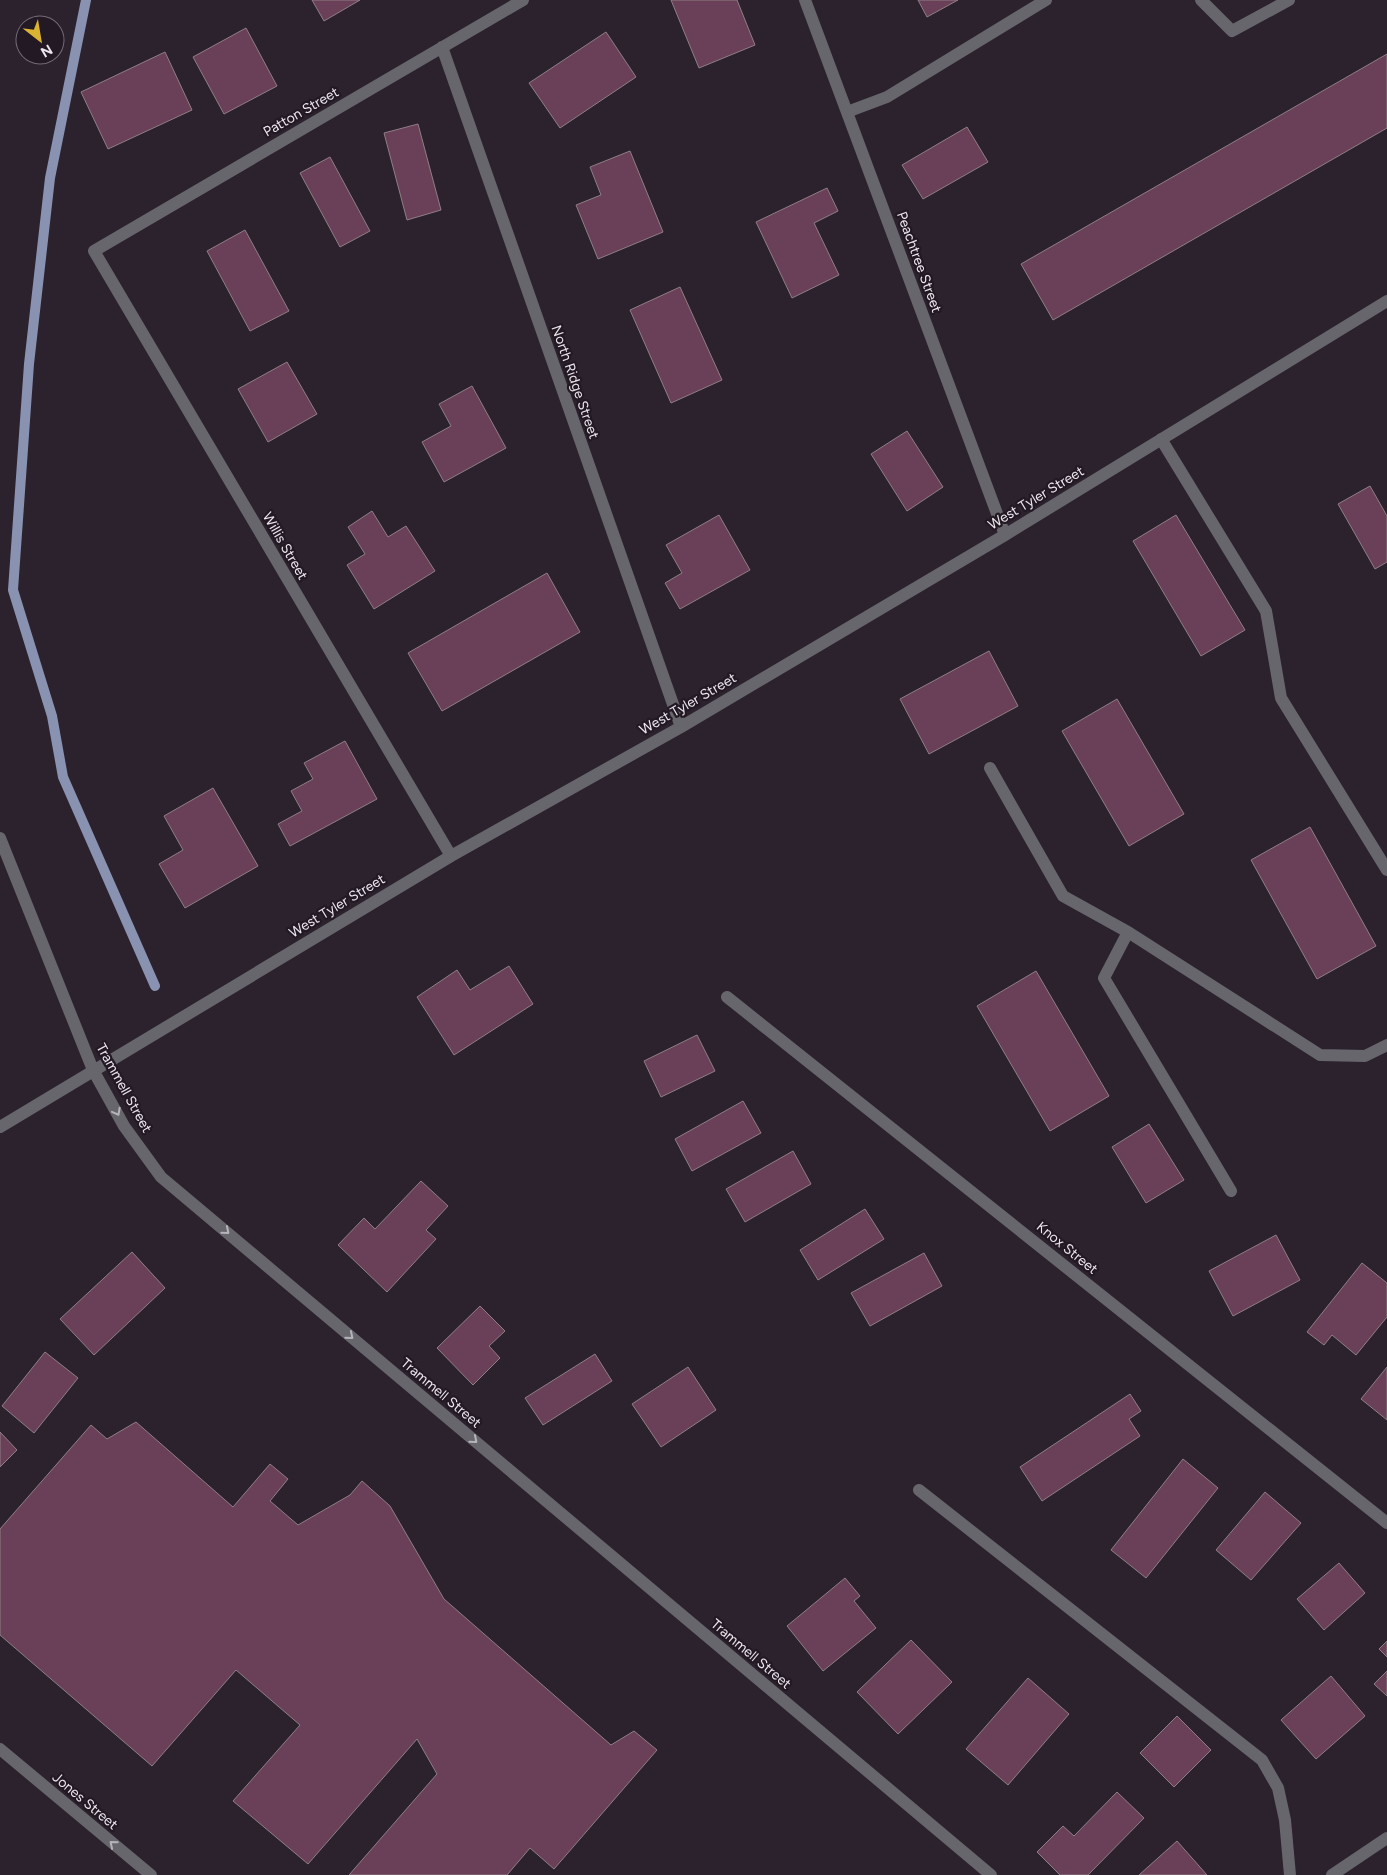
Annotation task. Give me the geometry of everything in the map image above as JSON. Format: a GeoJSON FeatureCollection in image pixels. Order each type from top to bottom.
{"type":"FeatureCollection","features":[{"type":"Feature","properties":{"kind":"street","name":"Patton Street"},"geometry":{"type":"LineString","coordinates":[[94,251],[523,0]]}},
{"type":"Feature","properties":{"kind":"street","name":"Peachtree Street"},"geometry":{"type":"LineString","coordinates":[[805,0],[1005,535]]}},
{"type":"Feature","properties":{"kind":"street"},"geometry":{"type":"LineString","coordinates":[[847,112],[887,97],[1046,0]]}},
{"type":"Feature","properties":{"kind":"street"},"geometry":{"type":"LineString","coordinates":[[1200,0],[1232,31],[1289,0]]}},
{"type":"Feature","properties":{"kind":"street","name":"North Ridge Street"},"geometry":{"type":"LineString","coordinates":[[442,47],[681,727]]}},
{"type":"Feature","properties":{"kind":"street","name":"Willis Street"},"geometry":{"type":"LineString","coordinates":[[94,251],[450,856]]}},
{"type":"Feature","properties":{"kind":"street","name":"West Tyler Street"},"geometry":{"type":"LineString","coordinates":[[0,1126],[450,856],[681,727],[1005,535],[1387,301]]}},
{"type":"Feature","properties":{"kind":"street"},"geometry":{"type":"LineString","coordinates":[[1161,440],[1266,611],[1281,698],[1387,870]]}},
{"type":"Feature","properties":{"kind":"street"},"geometry":{"type":"LineString","coordinates":[[990,768],[1063,896],[1128,932],[1320,1055],[1365,1056],[1387,1045]]}},
{"type":"Feature","properties":{"kind":"street","name":"Trammell Street"},"geometry":{"type":"LineString","coordinates":[[0,838],[94,1070],[124,1126],[161,1176],[991,1875]]}},
{"type":"Feature","properties":{"kind":"street"},"geometry":{"type":"LineString","coordinates":[[1128,932],[1104,978],[1231,1191]]}},
{"type":"Feature","properties":{"kind":"street","name":"Knox Street"},"geometry":{"type":"LineString","coordinates":[[727,997],[1387,1523]]}},
{"type":"Feature","properties":{"kind":"street"},"geometry":{"type":"LineString","coordinates":[[919,1490],[1262,1760],[1278,1788],[1285,1820],[1290,1875]]}},
{"type":"Feature","properties":{"kind":"street","name":"Jones Street"},"geometry":{"type":"LineString","coordinates":[[0,1749],[150,1875]]}},
{"type":"Feature","properties":{"kind":"street"},"geometry":{"type":"LineString","coordinates":[[1332,1875],[1387,1838]]}},
{"type":"Feature","properties":{"kind":"building"},"geometry":{"type":"Polygon","coordinates":[[[312,0],[360,0],[324,21],[312,0]]]}},
{"type":"Feature","properties":{"kind":"building"},"geometry":{"type":"Polygon","coordinates":[[[671,0],[737,0],[755,45],[699,68],[671,0]]]}},
{"type":"Feature","properties":{"kind":"building"},"geometry":{"type":"Polygon","coordinates":[[[918,0],[958,0],[927,17],[918,0]]]}},
{"type":"Feature","properties":{"kind":"building"},"geometry":{"type":"Polygon","coordinates":[[[246,28],[277,86],[224,114],[193,57],[246,28]]]}},
{"type":"Feature","properties":{"kind":"building"},"geometry":{"type":"Polygon","coordinates":[[[606,32],[636,77],[560,128],[529,83],[606,32]]]}},
{"type":"Feature","properties":{"kind":"building"},"geometry":{"type":"Polygon","coordinates":[[[165,52],[192,110],[108,149],[81,92],[165,52]]]}},
{"type":"Feature","properties":{"kind":"building"},"geometry":{"type":"Polygon","coordinates":[[[1387,54],[1387,128],[1053,320],[1021,264],[1387,54]]]}},
{"type":"Feature","properties":{"kind":"building"},"geometry":{"type":"Polygon","coordinates":[[[418,124],[441,210],[407,220],[384,133],[418,124]]]}},
{"type":"Feature","properties":{"kind":"building"},"geometry":{"type":"Polygon","coordinates":[[[967,127],[988,162],[923,199],[902,165],[967,127]]]}},
{"type":"Feature","properties":{"kind":"building"},"geometry":{"type":"Polygon","coordinates":[[[630,151],[663,232],[598,259],[576,205],[601,195],[590,167],[630,151]]]}},
{"type":"Feature","properties":{"kind":"building"},"geometry":{"type":"Polygon","coordinates":[[[330,157],[370,231],[340,247],[300,173],[330,157]]]}},
{"type":"Feature","properties":{"kind":"building"},"geometry":{"type":"Polygon","coordinates":[[[827,188],[838,211],[814,223],[839,275],[792,298],[756,222],[827,188]]]}},
{"type":"Feature","properties":{"kind":"building"},"geometry":{"type":"Polygon","coordinates":[[[245,230],[289,311],[250,331],[207,251],[245,230]]]}},
{"type":"Feature","properties":{"kind":"building"},"geometry":{"type":"Polygon","coordinates":[[[680,287],[722,380],[671,403],[630,310],[680,287]]]}},
{"type":"Feature","properties":{"kind":"building"},"geometry":{"type":"Polygon","coordinates":[[[287,362],[317,414],[268,442],[238,389],[287,362]]]}},
{"type":"Feature","properties":{"kind":"building"},"geometry":{"type":"Polygon","coordinates":[[[472,386],[506,448],[444,482],[422,442],[451,426],[439,404],[472,386]]]}},
{"type":"Feature","properties":{"kind":"building"},"geometry":{"type":"Polygon","coordinates":[[[907,431],[943,487],[907,511],[871,454],[907,431]]]}},
{"type":"Feature","properties":{"kind":"building"},"geometry":{"type":"Polygon","coordinates":[[[1370,486],[1387,516],[1387,562],[1375,569],[1338,504],[1370,486]]]}},
{"type":"Feature","properties":{"kind":"building"},"geometry":{"type":"Polygon","coordinates":[[[372,511],[388,537],[406,526],[435,571],[374,609],[347,565],[365,554],[348,527],[372,511]]]}},
{"type":"Feature","properties":{"kind":"building"},"geometry":{"type":"Polygon","coordinates":[[[719,515],[750,570],[680,609],[665,583],[682,573],[666,545],[719,515]]]}},
{"type":"Feature","properties":{"kind":"building"},"geometry":{"type":"Polygon","coordinates":[[[1176,515],[1245,630],[1201,656],[1133,541],[1176,515]]]}},
{"type":"Feature","properties":{"kind":"building"},"geometry":{"type":"Polygon","coordinates":[[[547,573],[580,632],[442,711],[408,653],[547,573]]]}},
{"type":"Feature","properties":{"kind":"building"},"geometry":{"type":"Polygon","coordinates":[[[989,651],[1018,706],[929,754],[900,699],[989,651]]]}},
{"type":"Feature","properties":{"kind":"building"},"geometry":{"type":"Polygon","coordinates":[[[1117,699],[1184,814],[1129,846],[1062,731],[1117,699]]]}},
{"type":"Feature","properties":{"kind":"building"},"geometry":{"type":"Polygon","coordinates":[[[345,741],[377,799],[290,846],[278,824],[302,811],[291,791],[313,779],[304,763],[345,741]]]}},
{"type":"Feature","properties":{"kind":"building"},"geometry":{"type":"Polygon","coordinates":[[[213,788],[258,866],[185,908],[159,864],[183,850],[164,816],[213,788]]]}},
{"type":"Feature","properties":{"kind":"building"},"geometry":{"type":"Polygon","coordinates":[[[1310,827],[1376,946],[1317,979],[1251,860],[1310,827]]]}},
{"type":"Feature","properties":{"kind":"building"},"geometry":{"type":"Polygon","coordinates":[[[509,966],[533,1004],[454,1055],[417,997],[457,970],[470,990],[509,966]]]}},
{"type":"Feature","properties":{"kind":"building"},"geometry":{"type":"Polygon","coordinates":[[[1036,971],[1109,1096],[1050,1131],[977,1006],[1036,971]]]}},
{"type":"Feature","properties":{"kind":"building"},"geometry":{"type":"Polygon","coordinates":[[[697,1035],[715,1071],[661,1097],[644,1061],[697,1035]]]}},
{"type":"Feature","properties":{"kind":"building"},"geometry":{"type":"Polygon","coordinates":[[[743,1101],[761,1133],[692,1171],[675,1139],[743,1101]]]}},
{"type":"Feature","properties":{"kind":"building"},"geometry":{"type":"Polygon","coordinates":[[[1149,1124],[1184,1180],[1146,1203],[1112,1147],[1149,1124]]]}},
{"type":"Feature","properties":{"kind":"building"},"geometry":{"type":"Polygon","coordinates":[[[793,1151],[811,1184],[745,1222],[726,1189],[793,1151]]]}},
{"type":"Feature","properties":{"kind":"building"},"geometry":{"type":"Polygon","coordinates":[[[421,1181],[448,1206],[426,1230],[436,1239],[387,1292],[338,1245],[364,1218],[375,1229],[421,1181]]]}},
{"type":"Feature","properties":{"kind":"building"},"geometry":{"type":"Polygon","coordinates":[[[865,1209],[884,1239],[818,1280],[800,1250],[865,1209]]]}},
{"type":"Feature","properties":{"kind":"building"},"geometry":{"type":"Polygon","coordinates":[[[1276,1235],[1300,1280],[1233,1316],[1209,1271],[1276,1235]]]}},
{"type":"Feature","properties":{"kind":"building"},"geometry":{"type":"Polygon","coordinates":[[[132,1252],[165,1288],[94,1355],[60,1319],[132,1252]]]}},
{"type":"Feature","properties":{"kind":"building"},"geometry":{"type":"Polygon","coordinates":[[[924,1253],[942,1286],[870,1326],[851,1293],[924,1253]]]}},
{"type":"Feature","properties":{"kind":"building"},"geometry":{"type":"Polygon","coordinates":[[[1362,1263],[1387,1283],[1387,1317],[1356,1355],[1332,1335],[1324,1345],[1307,1332],[1362,1263]]]}},
{"type":"Feature","properties":{"kind":"building"},"geometry":{"type":"Polygon","coordinates":[[[480,1306],[505,1331],[489,1346],[500,1358],[473,1385],[437,1348],[480,1306]]]}},
{"type":"Feature","properties":{"kind":"building"},"geometry":{"type":"Polygon","coordinates":[[[45,1352],[78,1378],[34,1433],[2,1406],[45,1352]]]}},
{"type":"Feature","properties":{"kind":"building"},"geometry":{"type":"Polygon","coordinates":[[[595,1354],[612,1381],[543,1425],[525,1398],[595,1354]]]}},
{"type":"Feature","properties":{"kind":"building"},"geometry":{"type":"Polygon","coordinates":[[[688,1367],[716,1410],[661,1447],[632,1404],[688,1367]]]}},
{"type":"Feature","properties":{"kind":"building"},"geometry":{"type":"Polygon","coordinates":[[[1387,1367],[1387,1420],[1361,1399],[1387,1367]]]}},
{"type":"Feature","properties":{"kind":"building"},"geometry":{"type":"Polygon","coordinates":[[[1130,1394],[1141,1411],[1129,1419],[1140,1436],[1042,1501],[1020,1467],[1130,1394]]]}},
{"type":"Feature","properties":{"kind":"building"},"geometry":{"type":"Polygon","coordinates":[[[136,1422],[233,1507],[270,1464],[288,1479],[270,1501],[298,1525],[350,1495],[362,1481],[390,1506],[444,1599],[611,1745],[634,1731],[657,1750],[554,1869],[530,1848],[507,1875],[349,1875],[437,1774],[417,1739],[308,1864],[233,1801],[300,1725],[236,1670],[152,1766],[0,1635],[0,1529],[91,1425],[107,1439],[136,1422]]]}},
{"type":"Feature","properties":{"kind":"building"},"geometry":{"type":"Polygon","coordinates":[[[0,1432],[17,1450],[0,1467],[0,1432]]]}},
{"type":"Feature","properties":{"kind":"building"},"geometry":{"type":"Polygon","coordinates":[[[1183,1459],[1218,1488],[1146,1578],[1111,1550],[1183,1459]]]}},
{"type":"Feature","properties":{"kind":"building"},"geometry":{"type":"Polygon","coordinates":[[[1265,1492],[1301,1523],[1251,1580],[1216,1550],[1265,1492]]]}},
{"type":"Feature","properties":{"kind":"building"},"geometry":{"type":"Polygon","coordinates":[[[1339,1563],[1365,1593],[1324,1630],[1297,1599],[1339,1563]]]}},
{"type":"Feature","properties":{"kind":"building"},"geometry":{"type":"Polygon","coordinates":[[[845,1578],[860,1596],[854,1601],[876,1628],[823,1671],[787,1626],[845,1578]]]}},
{"type":"Feature","properties":{"kind":"building"},"geometry":{"type":"Polygon","coordinates":[[[911,1640],[952,1682],[898,1734],[857,1692],[911,1640]]]}},
{"type":"Feature","properties":{"kind":"building"},"geometry":{"type":"Polygon","coordinates":[[[1387,1641],[1387,1657],[1379,1649],[1387,1641]]]}},
{"type":"Feature","properties":{"kind":"building"},"geometry":{"type":"Polygon","coordinates":[[[1387,1671],[1387,1696],[1374,1684],[1387,1671]]]}},
{"type":"Feature","properties":{"kind":"building"},"geometry":{"type":"Polygon","coordinates":[[[1331,1676],[1365,1716],[1316,1759],[1281,1720],[1331,1676]]]}},
{"type":"Feature","properties":{"kind":"building"},"geometry":{"type":"Polygon","coordinates":[[[1028,1678],[1069,1714],[1008,1785],[966,1749],[1028,1678]]]}},
{"type":"Feature","properties":{"kind":"building"},"geometry":{"type":"Polygon","coordinates":[[[1177,1716],[1211,1750],[1174,1787],[1140,1753],[1177,1716]]]}},
{"type":"Feature","properties":{"kind":"building"},"geometry":{"type":"Polygon","coordinates":[[[1117,1792],[1144,1818],[1088,1875],[1060,1875],[1037,1852],[1063,1826],[1074,1836],[1117,1792]]]}},
{"type":"Feature","properties":{"kind":"building"},"geometry":{"type":"Polygon","coordinates":[[[1177,1841],[1207,1875],[1139,1875],[1177,1841]]]}},
{"type":"Feature","properties":{"kind":"waterway"},"geometry":{"type":"LineString","coordinates":[[86,0],[50,178],[29,364],[13,590],[52,716],[63,777],[155,986]]}}]}
